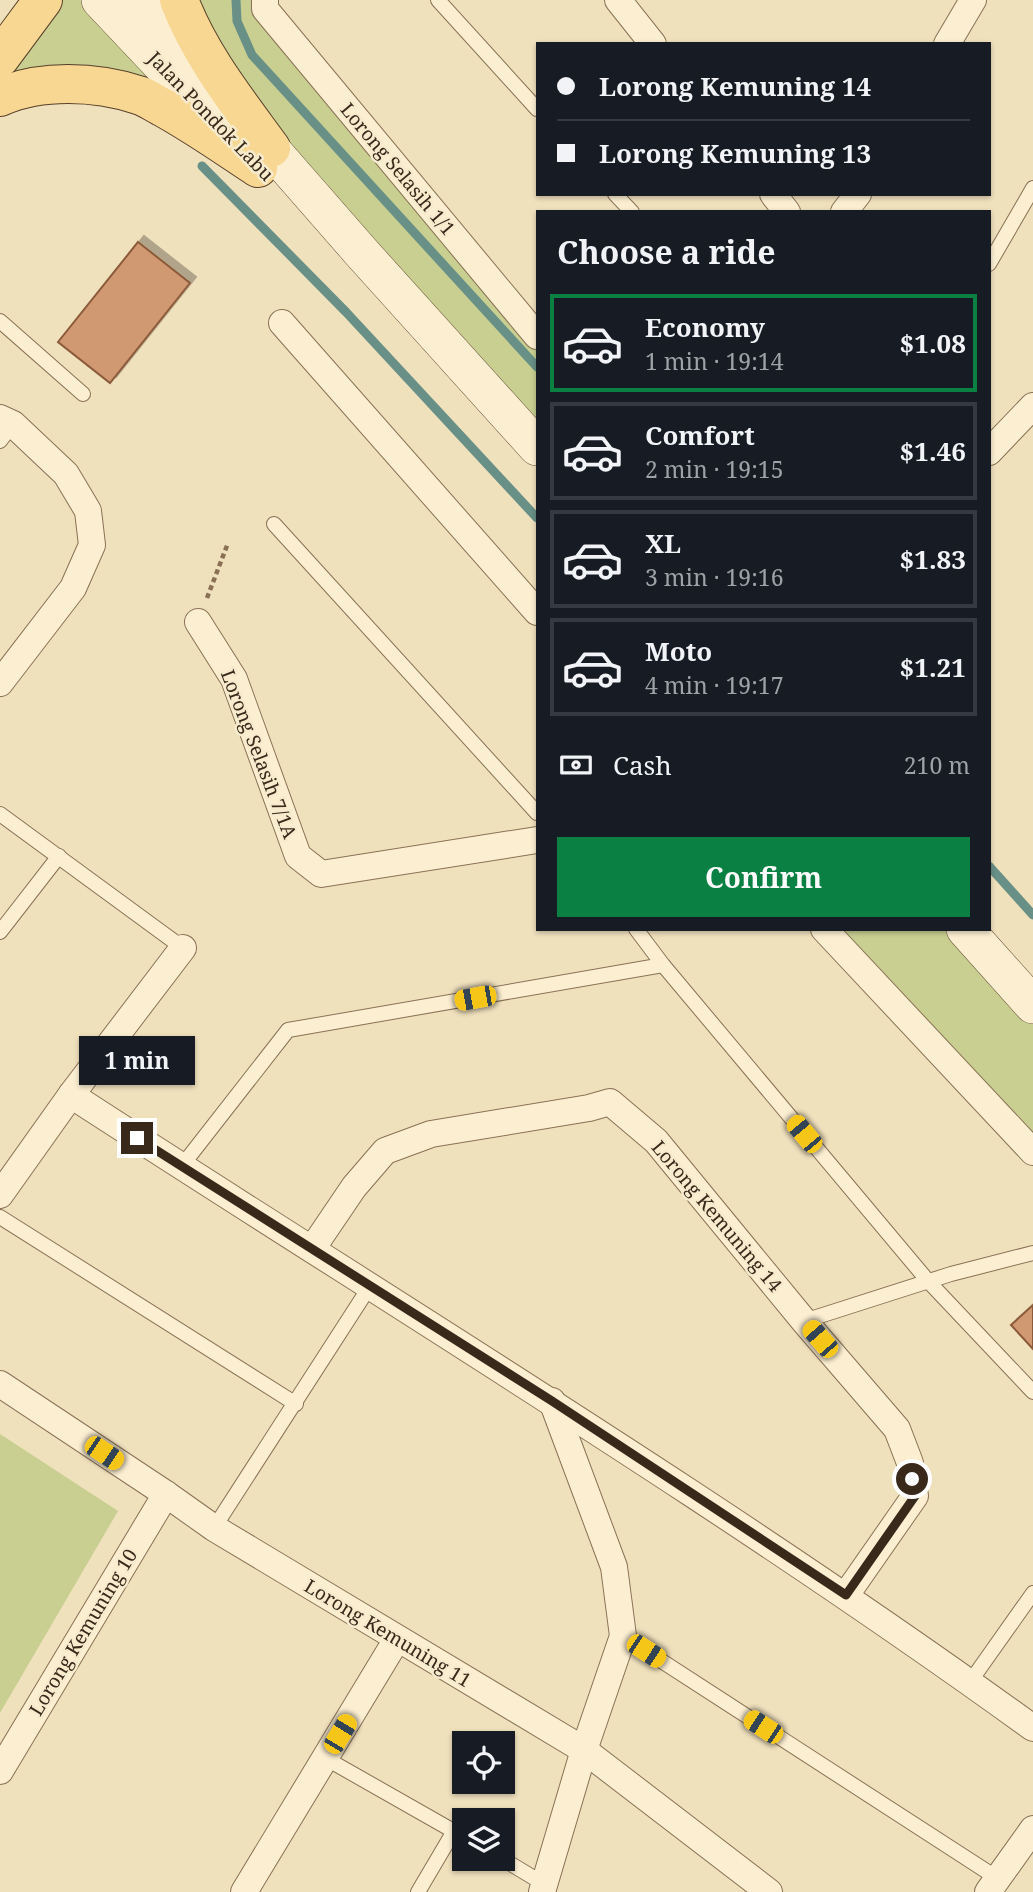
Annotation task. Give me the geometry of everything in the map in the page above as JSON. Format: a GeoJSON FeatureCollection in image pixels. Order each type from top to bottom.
{"type":"FeatureCollection","features":[{"type":"Feature","properties":{"kind":"main road"},"geometry":{"type":"LineString","coordinates":[[0,58],[43,0]]}},
{"type":"Feature","properties":{"kind":"main road","name":"Jalan Pondok Labu"},"geometry":{"type":"LineString","coordinates":[[100,0],[361,252],[536,446]]}},
{"type":"Feature","properties":{"kind":"main road","name":"Jalan Pondok Labu"},"geometry":{"type":"LineString","coordinates":[[141,0],[264,158]]}},
{"type":"Feature","properties":{"kind":"main road"},"geometry":{"type":"LineString","coordinates":[[179,0],[188,24],[264,158]]}},
{"type":"Feature","properties":{"kind":"main road"},"geometry":{"type":"LineString","coordinates":[[0,97],[38,86],[71,85],[139,95],[264,158]]}},
{"type":"Feature","properties":{"kind":"main road"},"geometry":{"type":"LineString","coordinates":[[966,931],[1033,1005]]}},
{"type":"Feature","properties":{"kind":"street","name":"Lorong Selasih 1/1"},"geometry":{"type":"LineString","coordinates":[[265,0],[265,9],[536,335]]}},
{"type":"Feature","properties":{"kind":"street"},"geometry":{"type":"LineString","coordinates":[[618,0],[651,42]]}},
{"type":"Feature","properties":{"kind":"street"},"geometry":{"type":"LineString","coordinates":[[948,42],[973,0]]}},
{"type":"Feature","properties":{"kind":"street"},"geometry":{"type":"LineString","coordinates":[[775,196],[785,210]]}},
{"type":"Feature","properties":{"kind":"street"},"geometry":{"type":"LineString","coordinates":[[846,210],[856,196]]}},
{"type":"Feature","properties":{"kind":"street"},"geometry":{"type":"LineString","coordinates":[[282,323],[536,611]]}},
{"type":"Feature","properties":{"kind":"street"},"geometry":{"type":"LineString","coordinates":[[991,450],[1033,406]]}},
{"type":"Feature","properties":{"kind":"street"},"geometry":{"type":"LineString","coordinates":[[0,683],[73,588],[92,545],[88,511],[66,474],[4,428]]}},
{"type":"Feature","properties":{"kind":"street","name":"Lorong Selasih 7/1A"},"geometry":{"type":"LineString","coordinates":[[198,622],[234,679],[298,856],[321,874],[536,841]]}},
{"type":"Feature","properties":{"kind":"street"},"geometry":{"type":"LineString","coordinates":[[826,931],[1033,1152]]}},
{"type":"Feature","properties":{"kind":"street"},"geometry":{"type":"LineString","coordinates":[[0,1195],[71,1095],[183,948]]}},
{"type":"Feature","properties":{"kind":"street"},"geometry":{"type":"LineString","coordinates":[[71,1095],[552,1401],[846,1595],[1033,1728]]}},
{"type":"Feature","properties":{"kind":"street","name":"Lorong Kemuning 14"},"geometry":{"type":"LineString","coordinates":[[312,1249],[354,1187],[385,1151],[431,1134],[589,1108],[610,1102],[656,1141],[897,1429],[910,1463],[915,1496],[846,1595]]}},
{"type":"Feature","properties":{"kind":"street","name":"Lorong Kemuning 11"},"geometry":{"type":"LineString","coordinates":[[0,1384],[214,1528],[584,1750],[769,1892]]}},
{"type":"Feature","properties":{"kind":"street"},"geometry":{"type":"LineString","coordinates":[[542,1888],[584,1750],[623,1636],[614,1567],[552,1401]]}},
{"type":"Feature","properties":{"kind":"street","name":"Lorong Kemuning 10"},"geometry":{"type":"LineString","coordinates":[[0,1771],[166,1494]]}},
{"type":"Feature","properties":{"kind":"street"},"geometry":{"type":"LineString","coordinates":[[244,1892],[397,1639]]}},
{"type":"Feature","properties":{"kind":"street"},"geometry":{"type":"LineString","coordinates":[[992,1885],[1033,1829]]}},
{"type":"Feature","properties":{"kind":"lane"},"geometry":{"type":"LineString","coordinates":[[438,0],[536,108]]}},
{"type":"Feature","properties":{"kind":"lane"},"geometry":{"type":"LineString","coordinates":[[991,261],[1033,188]]}},
{"type":"Feature","properties":{"kind":"lane"},"geometry":{"type":"LineString","coordinates":[[617,196],[630,210]]}},
{"type":"Feature","properties":{"kind":"lane"},"geometry":{"type":"LineString","coordinates":[[0,321],[83,394]]}},
{"type":"Feature","properties":{"kind":"lane"},"geometry":{"type":"LineString","coordinates":[[274,524],[536,812]]}},
{"type":"Feature","properties":{"kind":"lane"},"geometry":{"type":"LineString","coordinates":[[0,814],[183,948]]}},
{"type":"Feature","properties":{"kind":"lane"},"geometry":{"type":"LineString","coordinates":[[0,932],[59,856]]}},
{"type":"Feature","properties":{"kind":"lane"},"geometry":{"type":"LineString","coordinates":[[638,931],[928,1282],[1033,1392]]}},
{"type":"Feature","properties":{"kind":"lane"},"geometry":{"type":"LineString","coordinates":[[181,1167],[288,1030],[663,965]]}},
{"type":"Feature","properties":{"kind":"lane"},"geometry":{"type":"LineString","coordinates":[[0,1216],[296,1404]]}},
{"type":"Feature","properties":{"kind":"lane"},"geometry":{"type":"LineString","coordinates":[[804,1321],[1033,1253]]}},
{"type":"Feature","properties":{"kind":"lane"},"geometry":{"type":"LineString","coordinates":[[214,1528],[370,1286]]}},
{"type":"Feature","properties":{"kind":"lane"},"geometry":{"type":"LineString","coordinates":[[970,1682],[1033,1593]]}},
{"type":"Feature","properties":{"kind":"lane"},"geometry":{"type":"LineString","coordinates":[[623,1636],[992,1885]]}},
{"type":"Feature","properties":{"kind":"lane"},"geometry":{"type":"LineString","coordinates":[[325,1758],[452,1830]]}},
{"type":"Feature","properties":{"kind":"lane"},"geometry":{"type":"LineString","coordinates":[[418,1892],[452,1844]]}},
{"type":"Feature","properties":{"kind":"lane"},"geometry":{"type":"LineString","coordinates":[[515,1868],[542,1888]]}},
{"type":"Feature","properties":{"kind":"path"},"geometry":{"type":"LineString","coordinates":[[198,622],[228,543]]}},
{"type":"Feature","properties":{"kind":"green space"},"geometry":{"type":"Polygon","coordinates":[[[43,0],[100,0],[258,168],[139,95],[0,97],[43,0]]]}},
{"type":"Feature","properties":{"kind":"green space"},"geometry":{"type":"Polygon","coordinates":[[[141,0],[265,0],[536,335],[536,446],[141,0]]]}},
{"type":"Feature","properties":{"kind":"green space"},"geometry":{"type":"Polygon","coordinates":[[[826,931],[967,931],[1033,1005],[1033,1152],[826,931]]]}},
{"type":"Feature","properties":{"kind":"green space"},"geometry":{"type":"Polygon","coordinates":[[[0,1434],[118,1511],[0,1713],[0,1434]]]}},
{"type":"Feature","properties":{"kind":"building"},"geometry":{"type":"Polygon","coordinates":[[[138,242],[190,283],[110,383],[58,342],[138,242]]]}},
{"type":"Feature","properties":{"kind":"building"},"geometry":{"type":"Polygon","coordinates":[[[1033,1305],[1033,1349],[1011,1325],[1033,1305]]]}},
{"type":"Feature","properties":{"kind":"waterway"},"geometry":{"type":"LineString","coordinates":[[236,0],[237,21],[252,55],[536,366]]}},
{"type":"Feature","properties":{"kind":"waterway"},"geometry":{"type":"LineString","coordinates":[[202,166],[346,312],[536,517]]}},
{"type":"Feature","properties":{"kind":"waterway"},"geometry":{"type":"LineString","coordinates":[[991,868],[1033,915]]}},
{"type":"Feature","properties":{"kind":"route"},"geometry":{"type":"LineString","coordinates":[[137,1138],[552,1401],[846,1595],[915,1496],[912,1479]]}}]}
